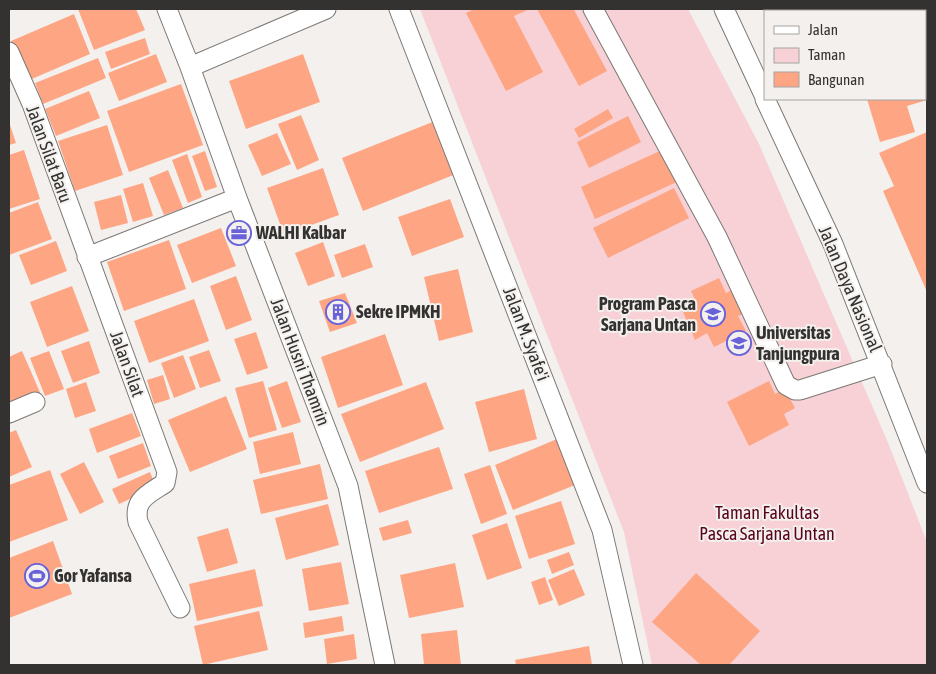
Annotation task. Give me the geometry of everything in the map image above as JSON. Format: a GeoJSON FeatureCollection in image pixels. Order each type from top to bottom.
{"type":"FeatureCollection","features":[{"type":"Feature","properties":{"kind":"street","name":"Jalan Husni Thamrin"},"geometry":{"type":"LineString","coordinates":[[167,9],[237,198],[348,486],[385,665]]}},
{"type":"Feature","properties":{"kind":"street"},"geometry":{"type":"LineString","coordinates":[[190,67],[326,9]]}},
{"type":"Feature","properties":{"kind":"street","name":"Jalan M. Syafe'i"},"geometry":{"type":"LineString","coordinates":[[400,9],[602,530],[633,665]]}},
{"type":"Feature","properties":{"kind":"street"},"geometry":{"type":"LineString","coordinates":[[593,9],[717,237],[786,385],[795,390],[800,390],[882,364]]}},
{"type":"Feature","properties":{"kind":"street","name":"Jalan Daya Nasional"},"geometry":{"type":"LineString","coordinates":[[724,9],[764,96]]}},
{"type":"Feature","properties":{"kind":"street","name":"Jalan Silat Baru"},"geometry":{"type":"LineString","coordinates":[[9,52],[32,104],[87,257]]}},
{"type":"Feature","properties":{"kind":"street","name":"Jalan Daya Nasional"},"geometry":{"type":"LineString","coordinates":[[766,100],[833,244],[882,364],[927,483]]}},
{"type":"Feature","properties":{"kind":"street"},"geometry":{"type":"LineString","coordinates":[[87,257],[237,198]]}},
{"type":"Feature","properties":{"kind":"street","name":"Jalan Silat"},"geometry":{"type":"LineString","coordinates":[[87,257],[167,472],[165,483],[141,500],[136,514],[138,522],[180,608]]}},
{"type":"Feature","properties":{"kind":"street"},"geometry":{"type":"LineString","coordinates":[[9,413],[35,402]]}},
{"type":"Feature","properties":{"kind":"green space","name":"Taman Fakultas Pasca Sarjana Untan"},"geometry":{"type":"Polygon","coordinates":[[[420,9],[688,9],[759,144],[889,445],[927,542],[927,665],[652,665],[624,532],[420,9]]]}},
{"type":"Feature","properties":{"kind":"building"},"geometry":{"type":"Polygon","coordinates":[[[78,9],[136,9],[145,30],[94,50],[78,9]]]}},
{"type":"Feature","properties":{"kind":"building"},"geometry":{"type":"Polygon","coordinates":[[[474,9],[530,9],[514,16],[543,72],[506,91],[466,13],[474,9]]]}},
{"type":"Feature","properties":{"kind":"building"},"geometry":{"type":"Polygon","coordinates":[[[537,9],[577,9],[574,10],[607,71],[579,86],[537,9]]]}},
{"type":"Feature","properties":{"kind":"building"},"geometry":{"type":"Polygon","coordinates":[[[783,9],[924,10],[784,10],[783,9]]]}},
{"type":"Feature","properties":{"kind":"building"},"geometry":{"type":"Polygon","coordinates":[[[74,14],[90,54],[27,81],[11,41],[74,14]]]}},
{"type":"Feature","properties":{"kind":"building"},"geometry":{"type":"Polygon","coordinates":[[[926,16],[927,100],[907,106],[915,132],[880,142],[867,100],[926,100],[926,16]]]}},
{"type":"Feature","properties":{"kind":"building"},"geometry":{"type":"Polygon","coordinates":[[[145,38],[150,54],[111,69],[105,52],[145,38]]]}},
{"type":"Feature","properties":{"kind":"building"},"geometry":{"type":"Polygon","coordinates":[[[156,54],[167,82],[119,101],[108,73],[156,54]]]}},
{"type":"Feature","properties":{"kind":"building"},"geometry":{"type":"Polygon","coordinates":[[[303,54],[320,102],[246,129],[229,81],[303,54]]]}},
{"type":"Feature","properties":{"kind":"building"},"geometry":{"type":"Polygon","coordinates":[[[98,58],[106,78],[43,104],[35,83],[98,58]]]}},
{"type":"Feature","properties":{"kind":"building"},"geometry":{"type":"Polygon","coordinates":[[[181,84],[203,145],[129,172],[107,111],[181,84]]]}},
{"type":"Feature","properties":{"kind":"building"},"geometry":{"type":"Polygon","coordinates":[[[89,91],[100,118],[56,136],[45,109],[89,91]]]}},
{"type":"Feature","properties":{"kind":"building"},"geometry":{"type":"Polygon","coordinates":[[[608,109],[613,118],[579,138],[574,129],[608,109]]]}},
{"type":"Feature","properties":{"kind":"building"},"geometry":{"type":"Polygon","coordinates":[[[301,115],[319,160],[297,170],[278,124],[301,115]]]}},
{"type":"Feature","properties":{"kind":"building"},"geometry":{"type":"Polygon","coordinates":[[[628,116],[641,142],[589,168],[577,142],[628,116]]]}},
{"type":"Feature","properties":{"kind":"building"},"geometry":{"type":"Polygon","coordinates":[[[435,121],[456,174],[363,211],[342,158],[435,121]]]}},
{"type":"Feature","properties":{"kind":"building"},"geometry":{"type":"Polygon","coordinates":[[[9,122],[16,143],[9,145],[9,122]]]}},
{"type":"Feature","properties":{"kind":"building"},"geometry":{"type":"Polygon","coordinates":[[[107,125],[123,175],[75,191],[58,141],[107,125]]]}},
{"type":"Feature","properties":{"kind":"building"},"geometry":{"type":"Polygon","coordinates":[[[927,132],[927,292],[883,191],[894,186],[879,153],[927,132]]]}},
{"type":"Feature","properties":{"kind":"building"},"geometry":{"type":"Polygon","coordinates":[[[277,133],[291,164],[262,176],[248,145],[277,133]]]}},
{"type":"Feature","properties":{"kind":"building"},"geometry":{"type":"Polygon","coordinates":[[[24,150],[40,199],[9,209],[9,155],[24,150]]]}},
{"type":"Feature","properties":{"kind":"building"},"geometry":{"type":"Polygon","coordinates":[[[662,150],[677,182],[595,219],[581,187],[662,150]]]}},
{"type":"Feature","properties":{"kind":"building"},"geometry":{"type":"Polygon","coordinates":[[[205,151],[217,187],[205,191],[192,156],[205,151]]]}},
{"type":"Feature","properties":{"kind":"building"},"geometry":{"type":"Polygon","coordinates":[[[187,154],[202,197],[188,203],[172,160],[187,154]]]}},
{"type":"Feature","properties":{"kind":"building"},"geometry":{"type":"Polygon","coordinates":[[[323,168],[339,215],[284,235],[267,188],[323,168]]]}},
{"type":"Feature","properties":{"kind":"building"},"geometry":{"type":"Polygon","coordinates":[[[168,170],[183,208],[164,215],[149,178],[168,170]]]}},
{"type":"Feature","properties":{"kind":"building"},"geometry":{"type":"Polygon","coordinates":[[[143,183],[153,216],[133,222],[123,189],[143,183]]]}},
{"type":"Feature","properties":{"kind":"building"},"geometry":{"type":"Polygon","coordinates":[[[674,188],[689,218],[608,258],[593,228],[674,188]]]}},
{"type":"Feature","properties":{"kind":"building"},"geometry":{"type":"Polygon","coordinates":[[[121,195],[128,223],[101,230],[94,202],[121,195]]]}},
{"type":"Feature","properties":{"kind":"building"},"geometry":{"type":"Polygon","coordinates":[[[450,199],[464,237],[412,256],[398,217],[450,199]]]}},
{"type":"Feature","properties":{"kind":"building"},"geometry":{"type":"Polygon","coordinates":[[[38,202],[52,239],[9,255],[9,213],[38,202]]]}},
{"type":"Feature","properties":{"kind":"building"},"geometry":{"type":"Polygon","coordinates":[[[221,228],[236,266],[192,283],[177,245],[221,228]]]}},
{"type":"Feature","properties":{"kind":"building"},"geometry":{"type":"Polygon","coordinates":[[[169,240],[186,289],[124,311],[107,262],[169,240]]]}},
{"type":"Feature","properties":{"kind":"building"},"geometry":{"type":"Polygon","coordinates":[[[56,241],[67,271],[31,285],[19,255],[56,241]]]}},
{"type":"Feature","properties":{"kind":"building"},"geometry":{"type":"Polygon","coordinates":[[[323,242],[335,276],[308,286],[295,253],[323,242]]]}},
{"type":"Feature","properties":{"kind":"building"},"geometry":{"type":"Polygon","coordinates":[[[365,244],[373,267],[342,278],[334,255],[365,244]]]}},
{"type":"Feature","properties":{"kind":"building"},"geometry":{"type":"Polygon","coordinates":[[[458,269],[473,332],[439,341],[424,277],[458,269]]]}},
{"type":"Feature","properties":{"kind":"building"},"geometry":{"type":"Polygon","coordinates":[[[236,276],[252,320],[226,330],[210,286],[236,276]]]}},
{"type":"Feature","properties":{"kind":"building","name":"Program Pasca Sarjana Untan"},"geometry":{"type":"Polygon","coordinates":[[[719,278],[726,293],[739,286],[751,311],[738,316],[746,331],[714,347],[707,333],[695,340],[683,312],[697,304],[691,291],[719,278]]]}},
{"type":"Feature","properties":{"kind":"building"},"geometry":{"type":"Polygon","coordinates":[[[72,286],[89,331],[47,347],[30,302],[72,286]]]}},
{"type":"Feature","properties":{"kind":"building","name":"Sekre IPMKH"},"geometry":{"type":"Polygon","coordinates":[[[345,293],[357,323],[330,332],[319,301],[345,293]]]}},
{"type":"Feature","properties":{"kind":"building"},"geometry":{"type":"Polygon","coordinates":[[[194,299],[209,341],[149,363],[134,321],[194,299]]]}},
{"type":"Feature","properties":{"kind":"building"},"geometry":{"type":"Polygon","coordinates":[[[256,332],[268,368],[247,375],[234,339],[256,332]]]}},
{"type":"Feature","properties":{"kind":"building"},"geometry":{"type":"Polygon","coordinates":[[[385,334],[403,385],[338,408],[321,357],[385,334]]]}},
{"type":"Feature","properties":{"kind":"building"},"geometry":{"type":"Polygon","coordinates":[[[89,341],[100,373],[73,383],[61,351],[89,341]]]}},
{"type":"Feature","properties":{"kind":"building"},"geometry":{"type":"Polygon","coordinates":[[[209,350],[221,381],[200,388],[189,357],[209,350]]]}},
{"type":"Feature","properties":{"kind":"building"},"geometry":{"type":"Polygon","coordinates":[[[22,351],[42,397],[13,409],[9,400],[9,357],[22,351]]]}},
{"type":"Feature","properties":{"kind":"building"},"geometry":{"type":"Polygon","coordinates":[[[49,351],[64,389],[45,396],[30,358],[49,351]]]}},
{"type":"Feature","properties":{"kind":"building"},"geometry":{"type":"Polygon","coordinates":[[[183,355],[196,389],[174,398],[161,363],[183,355]]]}},
{"type":"Feature","properties":{"kind":"building"},"geometry":{"type":"Polygon","coordinates":[[[163,375],[170,399],[154,404],[147,380],[163,375]]]}},
{"type":"Feature","properties":{"kind":"building"},"geometry":{"type":"Polygon","coordinates":[[[263,381],[277,430],[249,438],[235,388],[263,381]]]}},
{"type":"Feature","properties":{"kind":"building"},"geometry":{"type":"Polygon","coordinates":[[[287,381],[301,422],[282,428],[268,388],[287,381]]]}},
{"type":"Feature","properties":{"kind":"building"},"geometry":{"type":"Polygon","coordinates":[[[769,381],[775,394],[785,389],[795,408],[784,414],[789,425],[749,446],[727,402],[769,381]]]}},
{"type":"Feature","properties":{"kind":"building"},"geometry":{"type":"Polygon","coordinates":[[[86,382],[96,411],[75,418],[66,389],[86,382]]]}},
{"type":"Feature","properties":{"kind":"building"},"geometry":{"type":"Polygon","coordinates":[[[426,382],[444,429],[360,462],[341,414],[426,382]]]}},
{"type":"Feature","properties":{"kind":"building"},"geometry":{"type":"Polygon","coordinates":[[[524,389],[537,439],[489,452],[475,402],[524,389]]]}},
{"type":"Feature","properties":{"kind":"building"},"geometry":{"type":"Polygon","coordinates":[[[226,396],[247,449],[190,472],[168,420],[226,396]]]}},
{"type":"Feature","properties":{"kind":"building"},"geometry":{"type":"Polygon","coordinates":[[[132,413],[141,436],[97,453],[89,429],[132,413]]]}},
{"type":"Feature","properties":{"kind":"building"},"geometry":{"type":"Polygon","coordinates":[[[16,430],[32,467],[9,477],[9,433],[16,430]]]}},
{"type":"Feature","properties":{"kind":"building"},"geometry":{"type":"Polygon","coordinates":[[[293,432],[301,464],[260,474],[253,442],[293,432]]]}},
{"type":"Feature","properties":{"kind":"building"},"geometry":{"type":"Polygon","coordinates":[[[557,439],[575,485],[513,510],[495,465],[557,439]]]}},
{"type":"Feature","properties":{"kind":"building"},"geometry":{"type":"Polygon","coordinates":[[[143,443],[151,466],[118,479],[109,456],[143,443]]]}},
{"type":"Feature","properties":{"kind":"building"},"geometry":{"type":"Polygon","coordinates":[[[439,447],[453,489],[379,513],[365,471],[439,447]]]}},
{"type":"Feature","properties":{"kind":"building"},"geometry":{"type":"Polygon","coordinates":[[[84,462],[104,502],[80,514],[60,474],[84,462]]]}},
{"type":"Feature","properties":{"kind":"building"},"geometry":{"type":"Polygon","coordinates":[[[320,464],[328,499],[261,514],[253,480],[320,464]]]}},
{"type":"Feature","properties":{"kind":"building"},"geometry":{"type":"Polygon","coordinates":[[[490,465],[507,514],[481,524],[464,474],[490,465]]]}},
{"type":"Feature","properties":{"kind":"building"},"geometry":{"type":"Polygon","coordinates":[[[50,470],[68,520],[9,542],[9,485],[50,470]]]}},
{"type":"Feature","properties":{"kind":"building"},"geometry":{"type":"Polygon","coordinates":[[[150,472],[156,487],[119,504],[112,489],[150,472]]]}},
{"type":"Feature","properties":{"kind":"building"},"geometry":{"type":"Polygon","coordinates":[[[561,501],[575,544],[529,559],[515,516],[561,501]]]}},
{"type":"Feature","properties":{"kind":"building"},"geometry":{"type":"Polygon","coordinates":[[[328,504],[339,545],[286,560],[275,518],[328,504]]]}},
{"type":"Feature","properties":{"kind":"building"},"geometry":{"type":"Polygon","coordinates":[[[408,520],[412,533],[383,541],[379,528],[408,520]]]}},
{"type":"Feature","properties":{"kind":"building"},"geometry":{"type":"Polygon","coordinates":[[[507,523],[522,568],[487,580],[472,535],[507,523]]]}},
{"type":"Feature","properties":{"kind":"building"},"geometry":{"type":"Polygon","coordinates":[[[228,528],[238,563],[207,572],[197,537],[228,528]]]}},
{"type":"Feature","properties":{"kind":"building","name":"Gor Yafansa"},"geometry":{"type":"Polygon","coordinates":[[[53,541],[72,594],[9,618],[9,558],[53,541]]]}},
{"type":"Feature","properties":{"kind":"building"},"geometry":{"type":"Polygon","coordinates":[[[569,552],[574,565],[552,574],[547,560],[569,552]]]}},
{"type":"Feature","properties":{"kind":"building"},"geometry":{"type":"Polygon","coordinates":[[[341,562],[349,604],[309,611],[302,569],[341,562]]]}},
{"type":"Feature","properties":{"kind":"building"},"geometry":{"type":"Polygon","coordinates":[[[455,563],[464,607],[409,618],[400,575],[455,563]]]}},
{"type":"Feature","properties":{"kind":"building"},"geometry":{"type":"Polygon","coordinates":[[[255,569],[263,606],[197,621],[189,584],[255,569]]]}},
{"type":"Feature","properties":{"kind":"building"},"geometry":{"type":"Polygon","coordinates":[[[574,569],[585,595],[559,606],[548,580],[574,569]]]}},
{"type":"Feature","properties":{"kind":"building"},"geometry":{"type":"Polygon","coordinates":[[[696,573],[760,631],[729,665],[701,665],[652,622],[696,573]]]}},
{"type":"Feature","properties":{"kind":"building"},"geometry":{"type":"Polygon","coordinates":[[[545,577],[553,600],[539,605],[531,582],[545,577]]]}},
{"type":"Feature","properties":{"kind":"building"},"geometry":{"type":"Polygon","coordinates":[[[259,611],[268,650],[203,665],[194,626],[259,611]]]}},
{"type":"Feature","properties":{"kind":"building"},"geometry":{"type":"Polygon","coordinates":[[[342,616],[344,631],[305,638],[303,623],[342,616]]]}},
{"type":"Feature","properties":{"kind":"building"},"geometry":{"type":"Polygon","coordinates":[[[457,630],[461,665],[424,665],[421,634],[457,630]]]}},
{"type":"Feature","properties":{"kind":"building"},"geometry":{"type":"Polygon","coordinates":[[[354,634],[357,659],[327,664],[324,639],[354,634]]]}},
{"type":"Feature","properties":{"kind":"building"},"geometry":{"type":"Polygon","coordinates":[[[589,646],[592,665],[516,665],[515,660],[589,646]]]}},
{"type":"Feature","properties":{"kind":"place","name":"WALHI Kalbar"},"geometry":{"type":"Point","coordinates":[239,233]}},
{"type":"Feature","properties":{"kind":"place","name":"Sekre IPMKH"},"geometry":{"type":"Point","coordinates":[338,312]}},
{"type":"Feature","properties":{"kind":"place","name":"Program Pasca Sarjana Untan"},"geometry":{"type":"Point","coordinates":[713,314]}},
{"type":"Feature","properties":{"kind":"place","name":"Universitas Tanjungpura"},"geometry":{"type":"Point","coordinates":[739,343]}},
{"type":"Feature","properties":{"kind":"place","name":"Gor Yafansa"},"geometry":{"type":"Point","coordinates":[37,576]}}]}
